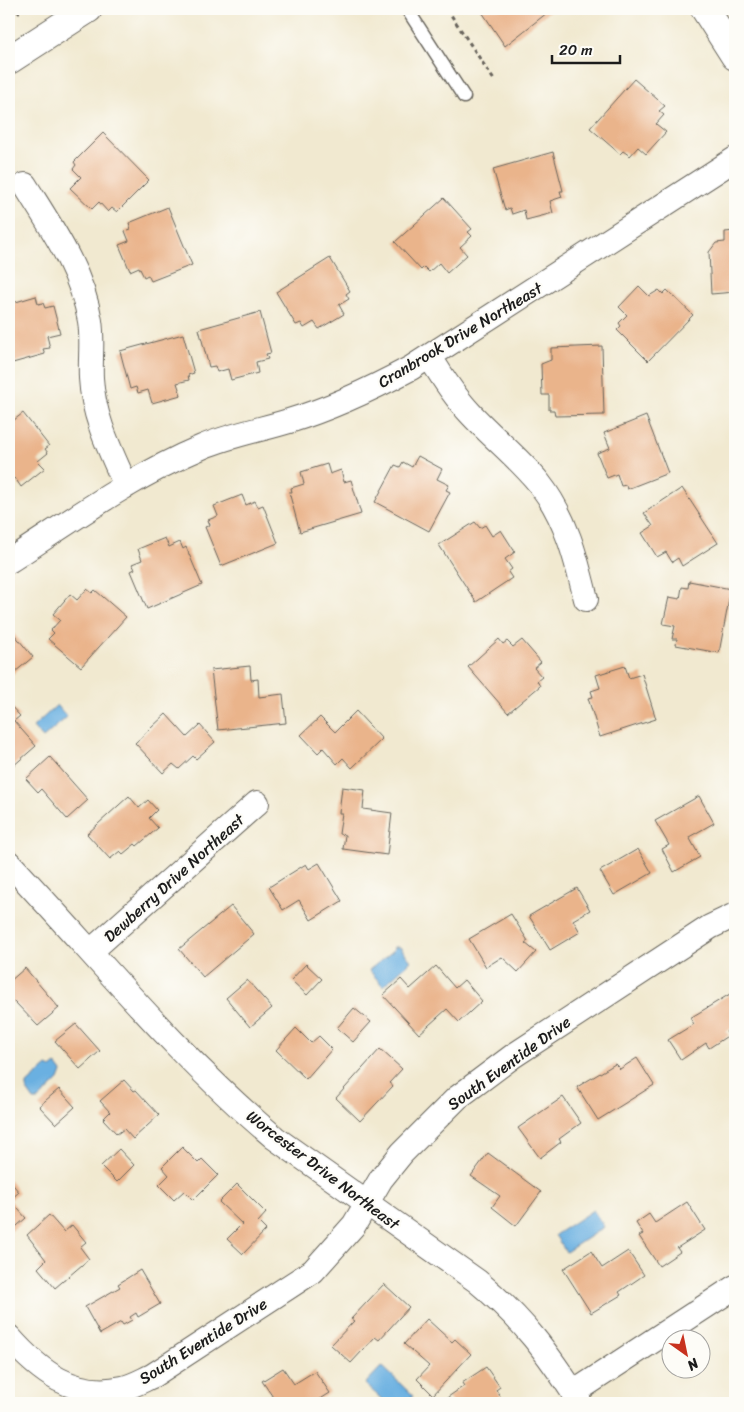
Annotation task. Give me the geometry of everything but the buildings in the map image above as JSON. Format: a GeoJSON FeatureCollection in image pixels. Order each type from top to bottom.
{"type":"FeatureCollection","features":[{"type":"Feature","properties":{"kind":"main road"},"geometry":{"type":"LineString","coordinates":[[9,60],[88,9]]}},
{"type":"Feature","properties":{"kind":"main road"},"geometry":{"type":"LineString","coordinates":[[705,9],[735,56]]}},
{"type":"Feature","properties":{"kind":"street","name":"Cranbrook Drive Northeast"},"geometry":{"type":"LineString","coordinates":[[9,561],[126,486],[180,456],[214,441],[289,421],[364,393],[430,357],[735,159]]}},
{"type":"Feature","properties":{"kind":"street"},"geometry":{"type":"LineString","coordinates":[[25,185],[56,234],[76,274],[90,322],[91,380],[102,431],[126,486]]}},
{"type":"Feature","properties":{"kind":"street"},"geometry":{"type":"LineString","coordinates":[[430,357],[449,388],[471,414],[497,438],[545,491],[564,523],[586,599]]}},
{"type":"Feature","properties":{"kind":"street","name":"Dewberry Drive Northeast"},"geometry":{"type":"LineString","coordinates":[[91,951],[257,804]]}},
{"type":"Feature","properties":{"kind":"street","name":"Worcester Drive Northeast"},"geometry":{"type":"LineString","coordinates":[[9,863],[213,1083],[275,1138],[477,1281],[502,1302],[531,1332],[577,1398]]}},
{"type":"Feature","properties":{"kind":"street","name":"South Eventide Drive"},"geometry":{"type":"LineString","coordinates":[[9,1337],[33,1364],[67,1384],[86,1390],[125,1388],[152,1376],[313,1271],[354,1225],[381,1179],[402,1152],[457,1098],[515,1054],[710,928],[735,915]]}},
{"type":"Feature","properties":{"kind":"street"},"geometry":{"type":"LineString","coordinates":[[577,1398],[735,1287]]}},
{"type":"Feature","properties":{"kind":"lane"},"geometry":{"type":"LineString","coordinates":[[407,9],[464,97]]}},
{"type":"Feature","properties":{"kind":"path"},"geometry":{"type":"LineString","coordinates":[[448,9],[494,80]]}},
{"type":"Feature","properties":{"kind":"path"},"geometry":{"type":"LineString","coordinates":[[9,11],[20,12]]}},
{"type":"Feature","properties":{"kind":"water"},"geometry":{"type":"Polygon","coordinates":[[[57,705],[67,717],[43,738],[33,727],[57,705]]]}},
{"type":"Feature","properties":{"kind":"water"},"geometry":{"type":"Polygon","coordinates":[[[394,947],[400,947],[411,961],[383,986],[369,970],[393,951],[394,947]]]}},
{"type":"Feature","properties":{"kind":"water"},"geometry":{"type":"Polygon","coordinates":[[[56,1064],[62,1072],[59,1080],[38,1100],[34,1100],[27,1090],[27,1084],[47,1066],[51,1068],[56,1064]]]}},
{"type":"Feature","properties":{"kind":"water"},"geometry":{"type":"Polygon","coordinates":[[[593,1210],[604,1227],[566,1252],[555,1235],[593,1210]]]}},
{"type":"Feature","properties":{"kind":"water"},"geometry":{"type":"Polygon","coordinates":[[[382,1366],[413,1396],[407,1403],[386,1403],[365,1384],[382,1366]]]}}]}
